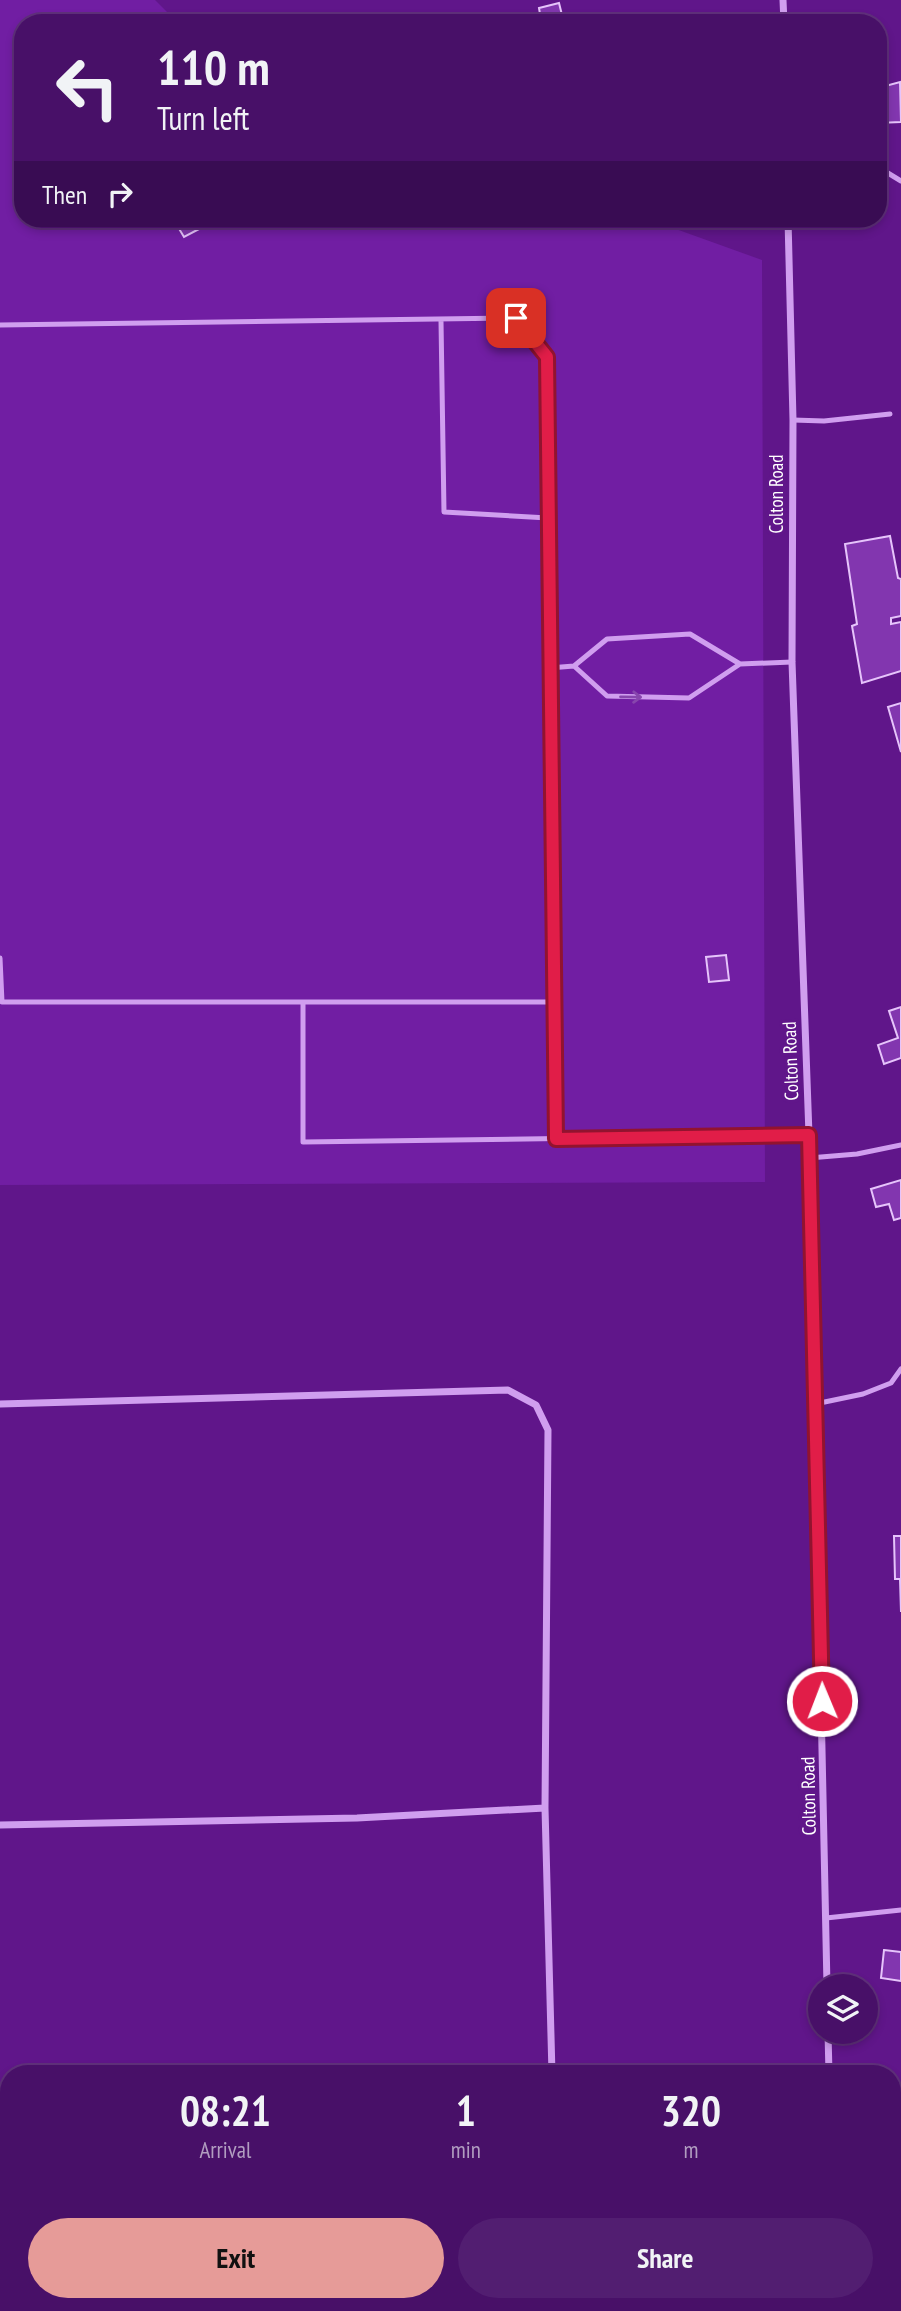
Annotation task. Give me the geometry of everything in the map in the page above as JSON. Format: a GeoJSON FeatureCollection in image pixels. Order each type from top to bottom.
{"type":"FeatureCollection","features":[{"type":"Feature","properties":{"kind":"street","name":"Colton Road"},"geometry":{"type":"LineString","coordinates":[[788,228],[793,420],[792,663],[809,1135],[827,1974]]}},
{"type":"Feature","properties":{"kind":"street"},"geometry":{"type":"LineString","coordinates":[[0,1404],[508,1390],[536,1405],[548,1430],[545,1808],[552,2065]]}},
{"type":"Feature","properties":{"kind":"street"},"geometry":{"type":"LineString","coordinates":[[0,1825],[357,1818],[545,1808]]}},
{"type":"Feature","properties":{"kind":"street"},"geometry":{"type":"LineString","coordinates":[[828,2044],[829,2065]]}},
{"type":"Feature","properties":{"kind":"lane"},"geometry":{"type":"LineString","coordinates":[[0,325],[516,318],[547,357],[556,1139]]}},
{"type":"Feature","properties":{"kind":"lane"},"geometry":{"type":"LineString","coordinates":[[441,321],[444,512],[548,518]]}},
{"type":"Feature","properties":{"kind":"lane"},"geometry":{"type":"LineString","coordinates":[[793,420],[824,421],[890,414]]}},
{"type":"Feature","properties":{"kind":"lane"},"geometry":{"type":"LineString","coordinates":[[549,668],[574,666],[607,639],[690,634],[740,664],[792,663]]}},
{"type":"Feature","properties":{"kind":"lane"},"geometry":{"type":"LineString","coordinates":[[574,666],[607,696],[690,698],[740,664]]}},
{"type":"Feature","properties":{"kind":"lane"},"geometry":{"type":"LineString","coordinates":[[0,958],[1,1002],[555,1002]]}},
{"type":"Feature","properties":{"kind":"lane"},"geometry":{"type":"LineString","coordinates":[[303,1003],[303,1142],[809,1135]]}},
{"type":"Feature","properties":{"kind":"lane"},"geometry":{"type":"LineString","coordinates":[[809,1158],[857,1154],[901,1145]]}},
{"type":"Feature","properties":{"kind":"lane"},"geometry":{"type":"LineString","coordinates":[[815,1404],[863,1394],[891,1383],[901,1369]]}},
{"type":"Feature","properties":{"kind":"lane"},"geometry":{"type":"LineString","coordinates":[[827,1917],[901,1910]]}},
{"type":"Feature","properties":{"kind":"shaded area"},"geometry":{"type":"Polygon","coordinates":[[[0,0],[155,0],[169,14],[14,14],[14,228],[673,228],[762,260],[765,1182],[0,1185],[0,0]]]}},
{"type":"Feature","properties":{"kind":"building"},"geometry":{"type":"Polygon","coordinates":[[[559,3],[562,14],[540,14],[539,8],[559,3]]]}},
{"type":"Feature","properties":{"kind":"building"},"geometry":{"type":"Polygon","coordinates":[[[900,82],[901,122],[887,123],[887,86],[900,82]]]}},
{"type":"Feature","properties":{"kind":"building"},"geometry":{"type":"Polygon","coordinates":[[[179,228],[201,228],[184,237],[179,228]]]}},
{"type":"Feature","properties":{"kind":"building"},"geometry":{"type":"Polygon","coordinates":[[[890,536],[898,578],[901,579],[901,616],[891,618],[891,624],[901,622],[901,671],[862,683],[852,626],[857,624],[845,544],[890,536]]]}},
{"type":"Feature","properties":{"kind":"building"},"geometry":{"type":"Polygon","coordinates":[[[901,703],[901,752],[888,707],[901,703]]]}},
{"type":"Feature","properties":{"kind":"building"},"geometry":{"type":"Polygon","coordinates":[[[726,955],[729,980],[709,982],[706,957],[726,955]]]}},
{"type":"Feature","properties":{"kind":"building"},"geometry":{"type":"Polygon","coordinates":[[[901,1007],[901,1058],[884,1064],[878,1045],[898,1038],[889,1011],[901,1007]]]}},
{"type":"Feature","properties":{"kind":"building"},"geometry":{"type":"Polygon","coordinates":[[[901,1180],[901,1218],[894,1220],[889,1204],[876,1207],[871,1189],[901,1180]]]}},
{"type":"Feature","properties":{"kind":"building"},"geometry":{"type":"Polygon","coordinates":[[[894,1536],[901,1536],[901,1612],[900,1579],[895,1579],[894,1536]]]}},
{"type":"Feature","properties":{"kind":"building"},"geometry":{"type":"Polygon","coordinates":[[[884,1950],[901,1952],[901,1981],[881,1978],[884,1950]]]}},
{"type":"Feature","properties":{"kind":"route"},"geometry":{"type":"LineString","coordinates":[[516,318],[547,357],[556,1139],[809,1135],[822,1701]]}}]}
